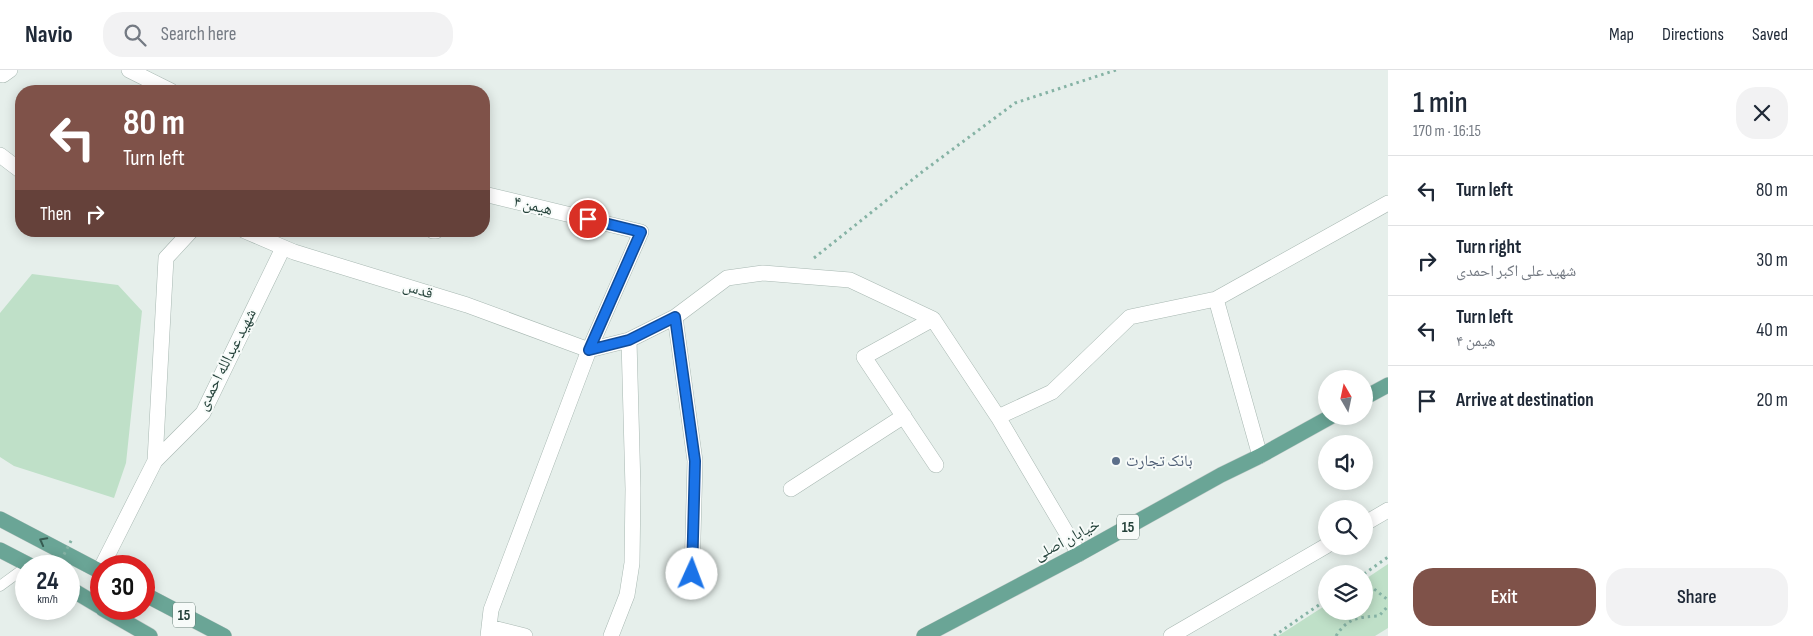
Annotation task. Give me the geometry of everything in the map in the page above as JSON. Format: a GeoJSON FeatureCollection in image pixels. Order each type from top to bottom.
{"type":"FeatureCollection","features":[{"type":"Feature","properties":{"kind":"main road"},"geometry":{"type":"LineString","coordinates":[[1373,393],[1388,385]]}},
{"type":"Feature","properties":{"kind":"main road","name":"خیابان اصلی"},"geometry":{"type":"LineString","coordinates":[[924,636],[1318,424]]}},
{"type":"Feature","properties":{"kind":"main road"},"geometry":{"type":"LineString","coordinates":[[0,519],[90,564]]}},
{"type":"Feature","properties":{"kind":"main road"},"geometry":{"type":"LineString","coordinates":[[0,550],[15,558]]}},
{"type":"Feature","properties":{"kind":"main road","name":"15"},"geometry":{"type":"LineString","coordinates":[[155,600],[224,636]]}},
{"type":"Feature","properties":{"kind":"main road","name":"15"},"geometry":{"type":"LineString","coordinates":[[123,620],[150,636]]}},
{"type":"Feature","properties":{"kind":"street"},"geometry":{"type":"LineString","coordinates":[[0,74],[2,75],[10,70]]}},
{"type":"Feature","properties":{"kind":"street"},"geometry":{"type":"LineString","coordinates":[[128,70],[159,85]]}},
{"type":"Feature","properties":{"kind":"street"},"geometry":{"type":"LineString","coordinates":[[0,155],[15,166]]}},
{"type":"Feature","properties":{"kind":"street","name":"هیمن ۴"},"geometry":{"type":"LineString","coordinates":[[490,195],[641,232],[589,350]]}},
{"type":"Feature","properties":{"kind":"street"},"geometry":{"type":"LineString","coordinates":[[998,417],[1052,392],[1130,317],[1216,299],[1388,203]]}},
{"type":"Feature","properties":{"kind":"street"},"geometry":{"type":"LineString","coordinates":[[108,555],[155,461],[166,258],[185,237]]}},
{"type":"Feature","properties":{"kind":"street","name":"قدس"},"geometry":{"type":"LineString","coordinates":[[258,237],[294,252],[468,305],[589,350]]}},
{"type":"Feature","properties":{"kind":"street","name":"شهید عبدالله احمدی"},"geometry":{"type":"LineString","coordinates":[[155,461],[203,413],[283,248]]}},
{"type":"Feature","properties":{"kind":"street"},"geometry":{"type":"LineString","coordinates":[[525,636],[488,632],[491,610],[589,350],[629,340],[675,317],[728,278],[763,273],[850,280],[933,319],[998,417],[1079,554]]}},
{"type":"Feature","properties":{"kind":"street"},"geometry":{"type":"LineString","coordinates":[[1216,299],[1260,456]]}},
{"type":"Feature","properties":{"kind":"street"},"geometry":{"type":"LineString","coordinates":[[675,317],[695,461],[692,574]]}},
{"type":"Feature","properties":{"kind":"street"},"geometry":{"type":"LineString","coordinates":[[933,319],[864,357],[936,465]]}},
{"type":"Feature","properties":{"kind":"street"},"geometry":{"type":"LineString","coordinates":[[611,636],[627,595],[632,563],[633,489],[629,340]]}},
{"type":"Feature","properties":{"kind":"street"},"geometry":{"type":"LineString","coordinates":[[791,489],[904,416]]}},
{"type":"Feature","properties":{"kind":"street"},"geometry":{"type":"LineString","coordinates":[[1373,519],[1388,510]]}},
{"type":"Feature","properties":{"kind":"street"},"geometry":{"type":"LineString","coordinates":[[1171,636],[1318,551]]}},
{"type":"Feature","properties":{"kind":"lane"},"geometry":{"type":"LineString","coordinates":[[0,586],[15,576]]}},
{"type":"Feature","properties":{"kind":"path"},"geometry":{"type":"LineString","coordinates":[[792,276],[922,172],[1015,103],[1116,70]]}},
{"type":"Feature","properties":{"kind":"path"},"geometry":{"type":"LineString","coordinates":[[64,555],[72,539]]}},
{"type":"Feature","properties":{"kind":"path"},"geometry":{"type":"LineString","coordinates":[[1373,568],[1388,557]]}},
{"type":"Feature","properties":{"kind":"path"},"geometry":{"type":"LineString","coordinates":[[1373,589],[1388,600]]}},
{"type":"Feature","properties":{"kind":"path"},"geometry":{"type":"LineString","coordinates":[[1274,636],[1318,606]]}},
{"type":"Feature","properties":{"kind":"path"},"geometry":{"type":"LineString","coordinates":[[1336,636],[1345,623],[1362,617],[1379,616],[1388,606]]}},
{"type":"Feature","properties":{"kind":"green space"},"geometry":{"type":"Polygon","coordinates":[[[32,274],[118,285],[142,311],[126,463],[114,498],[14,466],[0,457],[0,313],[32,274]]]}},
{"type":"Feature","properties":{"kind":"green space"},"geometry":{"type":"Polygon","coordinates":[[[1388,564],[1388,628],[1375,636],[1278,636],[1318,610],[1318,620],[1373,620],[1373,574],[1388,564]]]}},
{"type":"Feature","properties":{"kind":"place","name":"بانک تجارت"},"geometry":{"type":"Point","coordinates":[1116,461]}},
{"type":"Feature","properties":{"kind":"route"},"geometry":{"type":"LineString","coordinates":[[588,219],[641,232],[589,350],[629,340],[675,317],[695,461],[692,574]]}}]}
